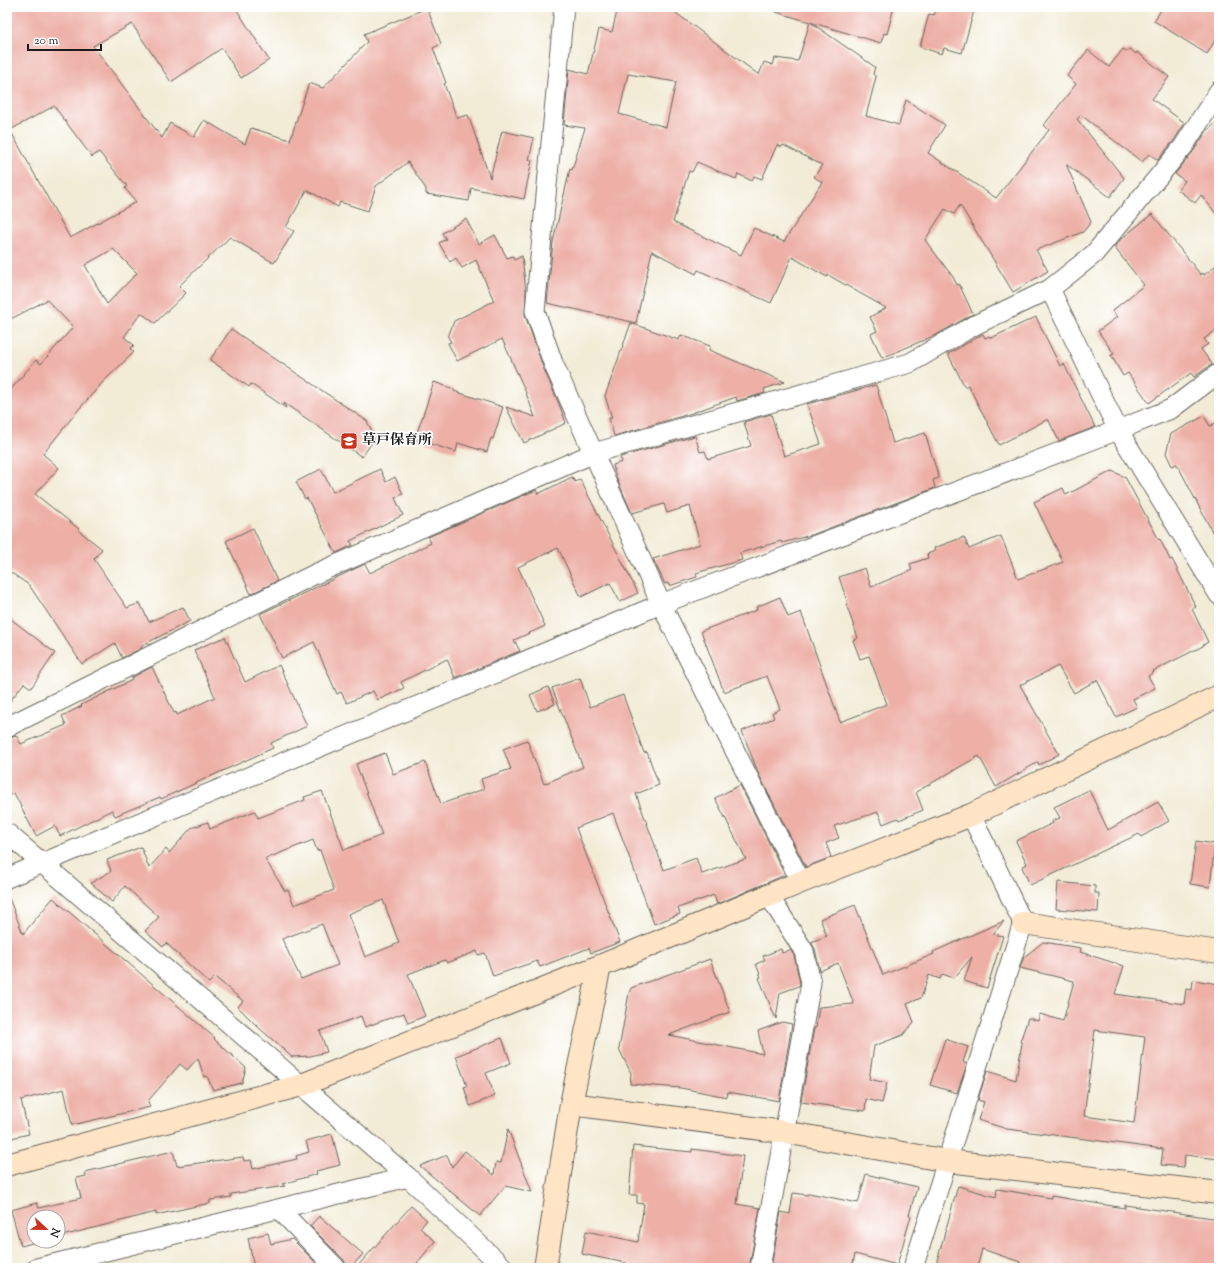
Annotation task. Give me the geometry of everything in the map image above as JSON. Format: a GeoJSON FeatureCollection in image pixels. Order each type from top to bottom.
{"type":"FeatureCollection","features":[{"type":"Feature","properties":{"kind":"street"},"geometry":{"type":"LineString","coordinates":[[564,7],[535,311],[553,363],[661,604],[801,882]]}},
{"type":"Feature","properties":{"kind":"street"},"geometry":{"type":"LineString","coordinates":[[7,727],[315,574],[594,453],[910,363],[973,326],[1050,289],[1094,254],[1183,147],[1219,91]]}},
{"type":"Feature","properties":{"kind":"street"},"geometry":{"type":"LineString","coordinates":[[1050,289],[1118,430],[1219,595]]}},
{"type":"Feature","properties":{"kind":"street"},"geometry":{"type":"LineString","coordinates":[[7,878],[661,604],[1171,409],[1219,373]]}},
{"type":"Feature","properties":{"kind":"street"},"geometry":{"type":"LineString","coordinates":[[7,1165],[302,1086],[600,966],[801,882],[971,815],[1219,696]]}},
{"type":"Feature","properties":{"kind":"street"},"geometry":{"type":"LineString","coordinates":[[913,1268],[1022,923],[971,815]]}},
{"type":"Feature","properties":{"kind":"street"},"geometry":{"type":"LineString","coordinates":[[7,833],[408,1177],[504,1268]]}},
{"type":"Feature","properties":{"kind":"street"},"geometry":{"type":"LineString","coordinates":[[760,1268],[811,983],[804,951],[769,896]]}},
{"type":"Feature","properties":{"kind":"street"},"geometry":{"type":"LineString","coordinates":[[1022,923],[1219,952]]}},
{"type":"Feature","properties":{"kind":"street"},"geometry":{"type":"LineString","coordinates":[[544,1268],[571,1104],[600,966]]}},
{"type":"Feature","properties":{"kind":"street"},"geometry":{"type":"LineString","coordinates":[[571,1104],[784,1132],[948,1161],[1219,1193]]}},
{"type":"Feature","properties":{"kind":"street"},"geometry":{"type":"LineString","coordinates":[[38,1268],[80,1262],[279,1209],[408,1177]]}},
{"type":"Feature","properties":{"kind":"street"},"geometry":{"type":"LineString","coordinates":[[279,1209],[336,1268]]}},
{"type":"Feature","properties":{"kind":"building"},"geometry":{"type":"Polygon","coordinates":[[[7,7],[235,7],[269,60],[241,78],[222,48],[171,82],[132,24],[93,46],[162,138],[170,123],[194,137],[204,120],[245,144],[251,128],[290,140],[309,83],[323,88],[367,42],[364,34],[427,8],[441,44],[433,48],[446,83],[444,84],[457,118],[468,115],[490,178],[502,131],[534,138],[529,160],[532,160],[524,199],[471,188],[469,201],[426,194],[426,189],[408,162],[376,186],[368,211],[340,202],[338,207],[307,190],[286,227],[294,231],[274,263],[230,237],[179,286],[186,293],[155,323],[141,313],[124,337],[134,345],[130,349],[134,352],[103,382],[43,454],[59,468],[35,494],[102,549],[94,559],[127,608],[140,603],[149,622],[183,607],[190,621],[141,646],[142,648],[122,658],[115,643],[82,664],[29,585],[7,570],[7,394],[36,360],[41,364],[73,327],[47,300],[7,321],[7,7]],[[54,106],[10,130],[70,238],[136,202],[125,188],[127,186],[99,152],[92,157],[54,106]],[[113,249],[85,265],[107,304],[137,273],[113,249]]]}},
{"type":"Feature","properties":{"kind":"building"},"geometry":{"type":"Polygon","coordinates":[[[618,7],[668,7],[759,75],[764,62],[773,65],[775,58],[798,61],[810,22],[875,67],[873,74],[876,77],[866,116],[899,125],[906,100],[945,125],[928,153],[996,198],[1049,130],[1044,125],[1076,84],[1067,76],[1088,50],[1109,67],[1123,49],[1127,51],[1130,49],[1136,54],[1137,52],[1169,77],[1152,99],[1185,123],[1158,160],[1149,154],[1142,162],[1081,115],[1077,119],[1124,178],[1110,197],[1066,164],[1091,222],[1083,232],[1036,250],[1048,271],[1013,292],[960,205],[954,214],[945,209],[925,240],[953,277],[957,285],[959,284],[973,314],[938,334],[882,358],[871,334],[877,331],[870,317],[886,308],[828,275],[827,277],[792,257],[771,303],[698,270],[696,274],[652,251],[636,323],[547,303],[553,242],[570,169],[572,170],[585,128],[564,125],[569,69],[588,74],[599,29],[612,32],[618,7]],[[628,74],[619,114],[666,127],[676,82],[628,74]],[[777,145],[762,179],[754,176],[752,181],[738,174],[736,179],[697,162],[692,172],[689,171],[673,222],[741,255],[754,228],[784,242],[822,182],[814,177],[822,165],[783,145],[782,147],[777,145]]]}},
{"type":"Feature","properties":{"kind":"building"},"geometry":{"type":"Polygon","coordinates":[[[777,7],[894,7],[887,34],[884,33],[881,43],[776,12],[777,7]]]}},
{"type":"Feature","properties":{"kind":"building"},"geometry":{"type":"Polygon","coordinates":[[[938,7],[975,7],[962,53],[944,48],[942,54],[920,47],[929,14],[934,15],[938,7]]]}},
{"type":"Feature","properties":{"kind":"building"},"geometry":{"type":"Polygon","coordinates":[[[1163,7],[1219,7],[1219,34],[1207,54],[1154,21],[1163,7]]]}},
{"type":"Feature","properties":{"kind":"building"},"geometry":{"type":"Polygon","coordinates":[[[1219,120],[1219,217],[1201,195],[1195,203],[1178,190],[1185,181],[1175,174],[1207,131],[1219,120]]]}},
{"type":"Feature","properties":{"kind":"building"},"geometry":{"type":"Polygon","coordinates":[[[1152,214],[1201,275],[1203,273],[1204,275],[1219,263],[1219,328],[1204,339],[1208,344],[1201,349],[1212,364],[1194,377],[1191,373],[1149,403],[1128,373],[1123,376],[1111,355],[1114,354],[1098,331],[1117,317],[1112,311],[1144,285],[1114,247],[1122,238],[1152,214]]]}},
{"type":"Feature","properties":{"kind":"building"},"geometry":{"type":"Polygon","coordinates":[[[466,219],[479,244],[495,235],[507,258],[513,256],[514,260],[522,256],[526,291],[525,315],[543,367],[566,423],[524,443],[506,407],[535,417],[502,339],[457,361],[448,343],[451,342],[448,337],[454,321],[494,301],[476,260],[462,268],[456,258],[450,262],[439,243],[446,239],[442,233],[466,219]]]}},
{"type":"Feature","properties":{"kind":"building"},"geometry":{"type":"Polygon","coordinates":[[[1036,317],[1060,366],[1064,364],[1095,427],[1059,441],[1048,419],[999,445],[968,385],[965,387],[948,354],[983,334],[985,338],[990,336],[991,338],[1036,317]]]}},
{"type":"Feature","properties":{"kind":"building"},"geometry":{"type":"Polygon","coordinates":[[[631,323],[679,340],[681,335],[710,346],[709,350],[785,382],[764,389],[765,393],[737,401],[736,397],[689,414],[614,436],[609,418],[612,418],[605,396],[631,323]]]}},
{"type":"Feature","properties":{"kind":"building"},"geometry":{"type":"Polygon","coordinates":[[[231,329],[367,421],[375,438],[362,457],[284,403],[286,408],[251,384],[249,387],[210,360],[231,329]]]}},
{"type":"Feature","properties":{"kind":"building"},"geometry":{"type":"Polygon","coordinates":[[[434,382],[454,389],[454,391],[503,407],[493,439],[491,438],[487,452],[458,443],[456,452],[415,439],[434,382]]]}},
{"type":"Feature","properties":{"kind":"building"},"geometry":{"type":"Polygon","coordinates":[[[876,385],[893,443],[925,433],[939,478],[933,480],[935,488],[814,534],[782,543],[781,541],[740,553],[742,560],[696,573],[697,577],[669,586],[668,583],[665,584],[653,559],[700,544],[690,506],[667,513],[664,504],[632,513],[616,477],[613,465],[622,462],[620,457],[695,436],[700,452],[705,451],[708,459],[751,446],[744,422],[771,414],[784,456],[821,444],[807,404],[876,385]]]}},
{"type":"Feature","properties":{"kind":"building"},"geometry":{"type":"Polygon","coordinates":[[[1204,416],[1210,426],[1219,421],[1219,545],[1177,464],[1172,466],[1166,453],[1171,434],[1204,416]]]}},
{"type":"Feature","properties":{"kind":"building"},"geometry":{"type":"Polygon","coordinates":[[[321,469],[333,492],[380,469],[386,482],[395,477],[403,494],[395,498],[403,515],[350,541],[353,545],[336,553],[307,498],[305,499],[296,482],[321,469]]]}},
{"type":"Feature","properties":{"kind":"building"},"geometry":{"type":"Polygon","coordinates":[[[1112,471],[1125,477],[1159,540],[1160,539],[1170,560],[1172,559],[1196,607],[1192,609],[1208,642],[1203,646],[1153,671],[1154,672],[1148,676],[1155,688],[1133,699],[1137,707],[1116,717],[1097,680],[1074,693],[1058,666],[1020,685],[1059,754],[1039,765],[1038,762],[996,787],[979,756],[916,792],[923,810],[899,820],[898,818],[883,824],[878,812],[834,826],[839,838],[826,843],[831,857],[806,867],[759,775],[742,731],[774,718],[772,713],[780,709],[767,676],[724,692],[701,631],[757,610],[756,607],[780,597],[788,617],[801,612],[840,722],[887,704],[869,656],[860,659],[853,640],[858,638],[846,604],[848,604],[839,577],[865,568],[871,587],[912,570],[910,564],[928,558],[927,554],[935,551],[934,548],[964,537],[969,549],[1001,536],[1018,579],[1063,562],[1034,502],[1063,488],[1066,495],[1112,471]]]}},
{"type":"Feature","properties":{"kind":"building"},"geometry":{"type":"Polygon","coordinates":[[[572,477],[575,482],[580,479],[638,593],[620,602],[610,583],[581,597],[558,548],[518,567],[545,626],[514,640],[520,651],[455,678],[447,659],[401,682],[404,688],[378,700],[373,691],[347,703],[341,692],[337,694],[314,642],[282,658],[260,614],[365,564],[370,573],[431,543],[428,537],[536,490],[538,494],[572,477]]]}},
{"type":"Feature","properties":{"kind":"building"},"geometry":{"type":"Polygon","coordinates":[[[253,528],[277,581],[251,594],[226,541],[253,528]]]}},
{"type":"Feature","properties":{"kind":"building"},"geometry":{"type":"Polygon","coordinates":[[[7,616],[55,653],[31,688],[24,683],[7,705],[7,616]]]}},
{"type":"Feature","properties":{"kind":"building"},"geometry":{"type":"Polygon","coordinates":[[[225,637],[245,682],[279,665],[307,726],[271,743],[273,748],[161,799],[160,797],[115,816],[112,810],[60,836],[55,826],[36,836],[14,793],[7,797],[7,738],[16,735],[21,744],[66,725],[62,716],[132,680],[131,678],[152,667],[174,713],[176,712],[177,715],[215,697],[194,650],[225,637]]]}},
{"type":"Feature","properties":{"kind":"building"},"geometry":{"type":"Polygon","coordinates":[[[580,678],[590,707],[623,695],[644,753],[647,752],[659,785],[636,794],[664,870],[696,858],[702,874],[746,859],[715,798],[740,785],[785,875],[717,904],[714,895],[678,908],[680,914],[654,924],[613,813],[576,828],[620,942],[591,953],[589,948],[540,967],[537,961],[493,976],[485,953],[478,955],[477,951],[447,963],[445,960],[408,974],[425,1016],[408,1023],[404,1013],[365,1027],[361,1016],[320,1031],[327,1052],[310,1056],[292,1057],[238,1007],[243,1001],[215,977],[209,983],[166,943],[163,947],[145,931],[159,917],[125,886],[112,902],[91,883],[111,871],[107,860],[141,847],[149,868],[166,849],[169,853],[191,828],[208,822],[210,829],[255,811],[258,818],[305,800],[304,797],[322,791],[344,850],[382,835],[356,764],[385,753],[393,774],[425,762],[441,804],[484,789],[481,779],[511,769],[503,749],[527,740],[544,784],[583,767],[552,688],[580,678]],[[313,840],[265,859],[285,891],[288,890],[294,905],[334,890],[320,850],[317,851],[313,840]],[[383,900],[348,914],[365,957],[399,943],[383,900]],[[322,924],[282,939],[301,979],[338,965],[322,924]]]}},
{"type":"Feature","properties":{"kind":"building"},"geometry":{"type":"Polygon","coordinates":[[[548,687],[555,704],[537,711],[530,695],[548,687]]]}},
{"type":"Feature","properties":{"kind":"building"},"geometry":{"type":"Polygon","coordinates":[[[1089,790],[1108,830],[1158,802],[1169,821],[1141,837],[1139,834],[1030,885],[1022,867],[1027,864],[1016,841],[1053,823],[1052,821],[1060,818],[1054,807],[1089,790]]]}},
{"type":"Feature","properties":{"kind":"building"},"geometry":{"type":"Polygon","coordinates":[[[1196,841],[1215,844],[1210,887],[1190,884],[1196,841]]]}},
{"type":"Feature","properties":{"kind":"building"},"geometry":{"type":"Polygon","coordinates":[[[1058,882],[1095,886],[1095,893],[1099,893],[1098,912],[1056,909],[1058,882]]]}},
{"type":"Feature","properties":{"kind":"building"},"geometry":{"type":"Polygon","coordinates":[[[7,898],[9,898],[23,934],[53,898],[215,1038],[214,1039],[246,1068],[242,1083],[213,1090],[207,1076],[204,1077],[198,1058],[187,1070],[180,1064],[148,1101],[150,1107],[72,1125],[64,1089],[21,1100],[29,1134],[7,1139],[7,898]]]}},
{"type":"Feature","properties":{"kind":"building"},"geometry":{"type":"Polygon","coordinates":[[[855,905],[883,975],[934,954],[933,952],[1004,921],[993,934],[1003,936],[987,988],[964,981],[972,957],[954,978],[942,974],[940,979],[929,975],[921,998],[907,1004],[914,1022],[903,1035],[874,1046],[869,1079],[887,1083],[882,1103],[866,1099],[865,1111],[801,1102],[819,1007],[854,1004],[838,963],[820,971],[815,949],[811,942],[827,936],[820,919],[855,905]]]}},
{"type":"Feature","properties":{"kind":"building"},"geometry":{"type":"Polygon","coordinates":[[[1043,942],[1081,948],[1080,952],[1124,966],[1115,994],[1184,1004],[1186,989],[1192,990],[1193,980],[1219,984],[1219,1159],[1185,1155],[1184,1167],[1161,1165],[1163,1149],[1007,1129],[978,1120],[984,1102],[978,1100],[987,1071],[1016,1080],[1022,1043],[1020,1042],[1028,1018],[1038,1021],[1040,1014],[1063,1021],[1074,981],[1020,968],[1024,957],[1043,942]],[[1095,1030],[1084,1116],[1134,1123],[1145,1037],[1095,1030]]]}},
{"type":"Feature","properties":{"kind":"building"},"geometry":{"type":"Polygon","coordinates":[[[781,949],[782,953],[790,950],[794,955],[800,983],[799,986],[780,993],[776,1019],[759,978],[761,977],[756,964],[765,960],[763,956],[781,949]]]}},
{"type":"Feature","properties":{"kind":"building"},"geometry":{"type":"Polygon","coordinates":[[[710,959],[730,1012],[669,1035],[763,1054],[758,1031],[782,1022],[792,1024],[779,1101],[728,1092],[727,1097],[681,1088],[630,1084],[631,1073],[619,1049],[631,988],[710,959]]]}},
{"type":"Feature","properties":{"kind":"building"},"geometry":{"type":"Polygon","coordinates":[[[502,1038],[511,1063],[486,1073],[495,1096],[470,1106],[464,1087],[467,1086],[456,1056],[502,1038]]]}},
{"type":"Feature","properties":{"kind":"building"},"geometry":{"type":"Polygon","coordinates":[[[945,1039],[968,1047],[963,1062],[967,1064],[957,1093],[930,1085],[945,1039]]]}},
{"type":"Feature","properties":{"kind":"building"},"geometry":{"type":"Polygon","coordinates":[[[508,1129],[532,1192],[505,1186],[480,1216],[420,1166],[447,1155],[452,1167],[465,1151],[494,1175],[496,1162],[501,1163],[508,1129]]]}},
{"type":"Feature","properties":{"kind":"building"},"geometry":{"type":"Polygon","coordinates":[[[332,1134],[340,1165],[316,1171],[317,1174],[282,1184],[285,1186],[231,1194],[231,1197],[210,1200],[210,1203],[156,1215],[156,1212],[66,1235],[66,1209],[26,1209],[26,1245],[21,1246],[11,1210],[37,1203],[39,1208],[81,1198],[76,1178],[86,1176],[85,1172],[173,1151],[177,1166],[243,1157],[244,1161],[251,1160],[253,1169],[297,1159],[296,1156],[309,1152],[306,1141],[332,1134]]]}},
{"type":"Feature","properties":{"kind":"building"},"geometry":{"type":"Polygon","coordinates":[[[633,1146],[692,1152],[692,1149],[743,1156],[737,1204],[760,1208],[749,1268],[621,1268],[626,1263],[582,1254],[586,1231],[638,1242],[644,1204],[637,1203],[637,1195],[629,1195],[633,1146]]]}},
{"type":"Feature","properties":{"kind":"building"},"geometry":{"type":"Polygon","coordinates":[[[866,1174],[917,1187],[909,1215],[911,1216],[897,1265],[855,1254],[852,1268],[771,1268],[781,1212],[790,1214],[793,1193],[808,1195],[809,1193],[858,1203],[866,1174]]]}},
{"type":"Feature","properties":{"kind":"building"},"geometry":{"type":"Polygon","coordinates":[[[958,1186],[996,1197],[997,1189],[1125,1208],[1125,1205],[1219,1219],[1219,1268],[1018,1268],[1020,1262],[982,1249],[977,1268],[935,1268],[958,1186]]]}},
{"type":"Feature","properties":{"kind":"building"},"geometry":{"type":"Polygon","coordinates":[[[411,1206],[427,1220],[420,1228],[435,1241],[413,1268],[356,1268],[411,1206]]]}},
{"type":"Feature","properties":{"kind":"building"},"geometry":{"type":"Polygon","coordinates":[[[319,1216],[363,1254],[350,1268],[347,1268],[344,1260],[310,1226],[319,1216]]]}},
{"type":"Feature","properties":{"kind":"building"},"geometry":{"type":"Polygon","coordinates":[[[268,1233],[271,1244],[292,1239],[321,1268],[254,1268],[248,1238],[268,1233]]]}},
{"type":"Feature","properties":{"kind":"place","name":"草戸保育所"},"geometry":{"type":"Point","coordinates":[349,441]}}]}
